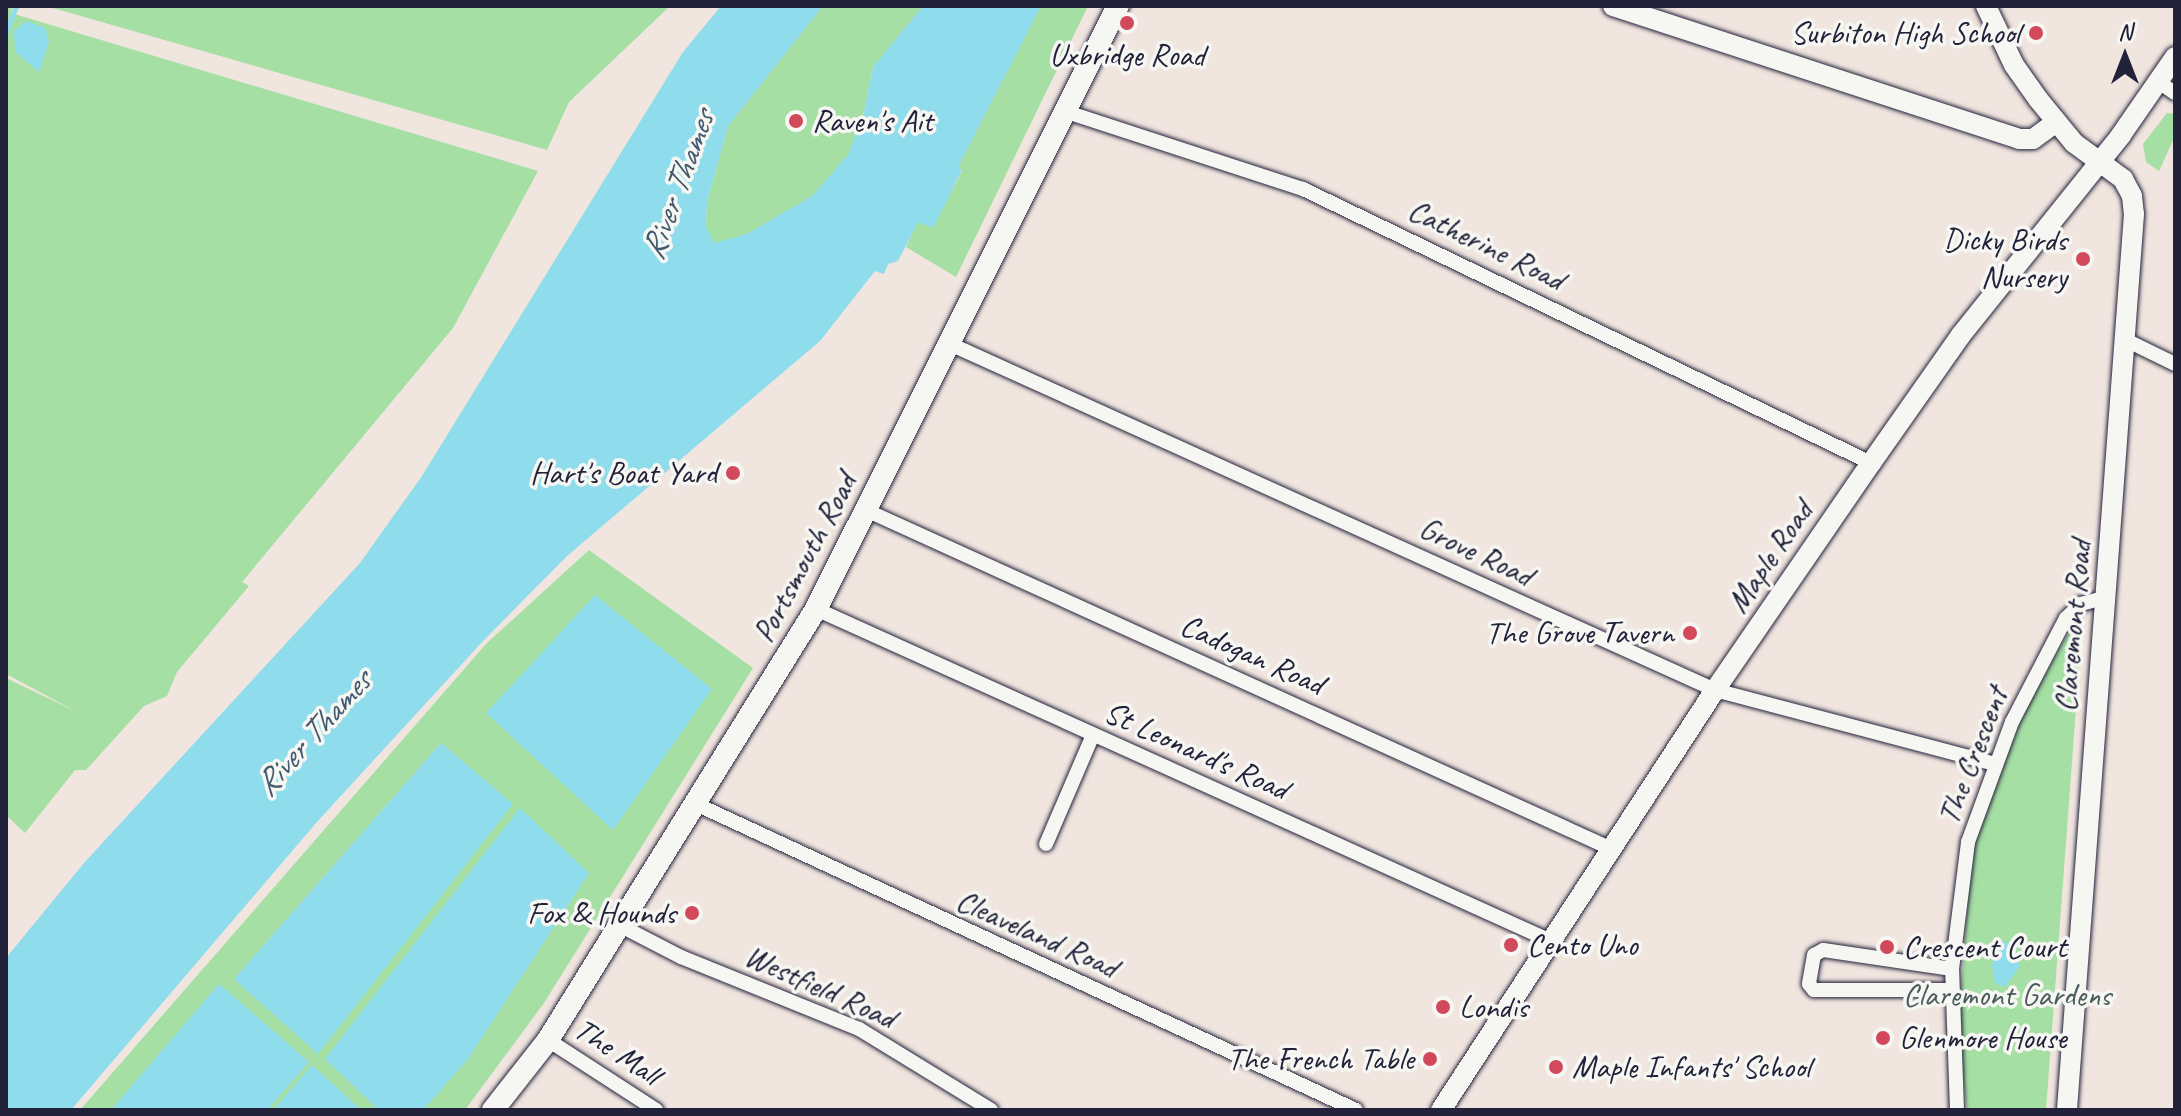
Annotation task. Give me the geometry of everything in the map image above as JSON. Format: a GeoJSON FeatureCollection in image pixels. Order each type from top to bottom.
{"type":"FeatureCollection","features":[{"type":"Feature","properties":{"kind":"main road","name":"Portsmouth Road"},"geometry":{"type":"LineString","coordinates":[[493,1110],[548,1040],[698,805],[816,609],[868,511],[1118,6]]}},
{"type":"Feature","properties":{"kind":"street"},"geometry":{"type":"LineString","coordinates":[[1613,6],[2019,139],[2033,139],[2056,122]]}},
{"type":"Feature","properties":{"kind":"street","name":"Claremont Road"},"geometry":{"type":"LineString","coordinates":[[1986,6],[2014,65],[2056,122],[2100,161],[2132,196],[2128,341],[2104,598],[2067,1110]]}},
{"type":"Feature","properties":{"kind":"street","name":"Maple Road"},"geometry":{"type":"LineString","coordinates":[[1441,1110],[1614,850],[1715,690],[1871,463],[1961,335],[2100,161],[2167,88],[2175,57]]}},
{"type":"Feature","properties":{"kind":"street","name":"Catherine Road"},"geometry":{"type":"LineString","coordinates":[[1064,111],[1303,189],[1871,463]]}},
{"type":"Feature","properties":{"kind":"street"},"geometry":{"type":"LineString","coordinates":[[2128,341],[2175,364]]}},
{"type":"Feature","properties":{"kind":"street","name":"Grove Road"},"geometry":{"type":"LineString","coordinates":[[950,344],[1715,690],[1995,764]]}},
{"type":"Feature","properties":{"kind":"street","name":"Cadogan Road"},"geometry":{"type":"LineString","coordinates":[[868,511],[1614,850]]}},
{"type":"Feature","properties":{"kind":"street","name":"The Crescent"},"geometry":{"type":"LineString","coordinates":[[1957,1110],[1952,969],[1968,842],[1995,764],[2066,618],[2081,604],[2104,598]]}},
{"type":"Feature","properties":{"kind":"street","name":"St Leonard's Road"},"geometry":{"type":"LineString","coordinates":[[816,609],[1553,942]]}},
{"type":"Feature","properties":{"kind":"street"},"geometry":{"type":"LineString","coordinates":[[1046,844],[1093,735]]}},
{"type":"Feature","properties":{"kind":"street","name":"Cleaveland Road"},"geometry":{"type":"LineString","coordinates":[[698,805],[824,868],[1356,1110]]}},
{"type":"Feature","properties":{"kind":"street","name":"Westfield Road"},"geometry":{"type":"LineString","coordinates":[[621,926],[681,957],[859,1029],[991,1110]]}},
{"type":"Feature","properties":{"kind":"street"},"geometry":{"type":"LineString","coordinates":[[1952,969],[1823,950],[1814,955],[1809,984],[1814,990],[1952,990]]}},
{"type":"Feature","properties":{"kind":"street","name":"The Mall"},"geometry":{"type":"LineString","coordinates":[[548,1040],[656,1110]]}},
{"type":"Feature","properties":{"kind":"green space"},"geometry":{"type":"Polygon","coordinates":[[[6,6],[13,6],[11,13],[538,171],[453,328],[242,582],[249,586],[177,672],[167,696],[144,706],[86,770],[75,770],[25,833],[6,815],[6,678],[77,712],[6,674],[6,6]]]}},
{"type":"Feature","properties":{"kind":"green space"},"geometry":{"type":"Polygon","coordinates":[[[46,6],[670,6],[569,102],[547,150],[46,6]]]}},
{"type":"Feature","properties":{"kind":"green space","name":"Raven's Ait"},"geometry":{"type":"Polygon","coordinates":[[[823,6],[923,6],[873,67],[863,116],[848,155],[812,196],[747,234],[714,243],[706,227],[707,202],[728,126],[823,6]]]}},
{"type":"Feature","properties":{"kind":"green space"},"geometry":{"type":"Polygon","coordinates":[[[1041,6],[1088,6],[956,277],[906,247],[918,221],[933,227],[962,171],[958,167],[1041,6]]]}},
{"type":"Feature","properties":{"kind":"green space"},"geometry":{"type":"Polygon","coordinates":[[[2167,113],[2175,114],[2175,136],[2159,171],[2146,162],[2143,144],[2167,113]]]}},
{"type":"Feature","properties":{"kind":"green space"},"geometry":{"type":"Polygon","coordinates":[[[589,550],[753,668],[544,1003],[465,1110],[423,1110],[468,1059],[589,873],[326,1060],[379,1110],[361,1110],[312,1066],[273,1110],[267,1110],[309,1062],[219,985],[111,1110],[80,1110],[486,644],[589,550]],[[441,743],[234,979],[317,1053],[512,804],[441,743]]]}},
{"type":"Feature","properties":{"kind":"green space","name":"Claremont Gardens"},"geometry":{"type":"Polygon","coordinates":[[[2073,625],[2082,628],[2046,1110],[1967,1110],[1958,1025],[1973,839],[2017,724],[2073,625]]]}},
{"type":"Feature","properties":{"kind":"water","name":"River Thames"},"geometry":{"type":"Polygon","coordinates":[[[721,6],[823,6],[728,126],[707,202],[706,226],[714,243],[747,234],[812,196],[848,155],[863,116],[873,67],[923,6],[1041,6],[958,167],[962,170],[933,228],[918,222],[898,261],[888,264],[884,274],[875,271],[820,341],[567,556],[483,641],[316,823],[71,1110],[6,1110],[6,958],[84,863],[360,563],[422,476],[683,52],[721,6]]]}},
{"type":"Feature","properties":{"kind":"water"},"geometry":{"type":"Polygon","coordinates":[[[26,21],[45,28],[49,42],[39,72],[15,52],[14,31],[26,21]]]}},
{"type":"Feature","properties":{"kind":"water"},"geometry":{"type":"Polygon","coordinates":[[[595,595],[712,689],[613,830],[486,713],[595,595]]]}},
{"type":"Feature","properties":{"kind":"water"},"geometry":{"type":"Polygon","coordinates":[[[441,743],[513,804],[318,1054],[234,979],[441,743]]]}},
{"type":"Feature","properties":{"kind":"water"},"geometry":{"type":"Polygon","coordinates":[[[520,808],[589,873],[468,1059],[423,1110],[379,1110],[325,1059],[520,808]]]}},
{"type":"Feature","properties":{"kind":"water"},"geometry":{"type":"Polygon","coordinates":[[[2002,941],[2011,944],[2020,966],[2005,987],[1995,983],[1992,966],[1995,948],[2002,941]]]}},
{"type":"Feature","properties":{"kind":"water"},"geometry":{"type":"Polygon","coordinates":[[[219,984],[309,1062],[267,1110],[111,1110],[219,984]]]}},
{"type":"Feature","properties":{"kind":"water"},"geometry":{"type":"Polygon","coordinates":[[[312,1065],[361,1110],[273,1110],[312,1065]]]}},
{"type":"Feature","properties":{"kind":"waterway"},"geometry":{"type":"LineString","coordinates":[[6,32],[16,6]]}},
{"type":"Feature","properties":{"kind":"place","name":"Uxbridge Road"},"geometry":{"type":"Point","coordinates":[1127,23]}},
{"type":"Feature","properties":{"kind":"place","name":"Surbiton High School"},"geometry":{"type":"Point","coordinates":[2036,33]}},
{"type":"Feature","properties":{"kind":"place","name":"Raven's Ait"},"geometry":{"type":"Point","coordinates":[796,121]}},
{"type":"Feature","properties":{"kind":"place","name":"Dicky Birds Nursery"},"geometry":{"type":"Point","coordinates":[2083,259]}},
{"type":"Feature","properties":{"kind":"place","name":"Hart's Boat Yard"},"geometry":{"type":"Point","coordinates":[733,473]}},
{"type":"Feature","properties":{"kind":"place","name":"The Grove Tavern"},"geometry":{"type":"Point","coordinates":[1690,633]}},
{"type":"Feature","properties":{"kind":"place","name":"Fox & Hounds"},"geometry":{"type":"Point","coordinates":[692,913]}},
{"type":"Feature","properties":{"kind":"place","name":"Cento Uno"},"geometry":{"type":"Point","coordinates":[1511,945]}},
{"type":"Feature","properties":{"kind":"place","name":"Crescent Court"},"geometry":{"type":"Point","coordinates":[1887,947]}},
{"type":"Feature","properties":{"kind":"place","name":"Londis"},"geometry":{"type":"Point","coordinates":[1443,1007]}},
{"type":"Feature","properties":{"kind":"place","name":"Glenmore House"},"geometry":{"type":"Point","coordinates":[1883,1038]}},
{"type":"Feature","properties":{"kind":"place","name":"The French Table"},"geometry":{"type":"Point","coordinates":[1430,1059]}},
{"type":"Feature","properties":{"kind":"place","name":"Maple Infants' School"},"geometry":{"type":"Point","coordinates":[1556,1067]}}]}
